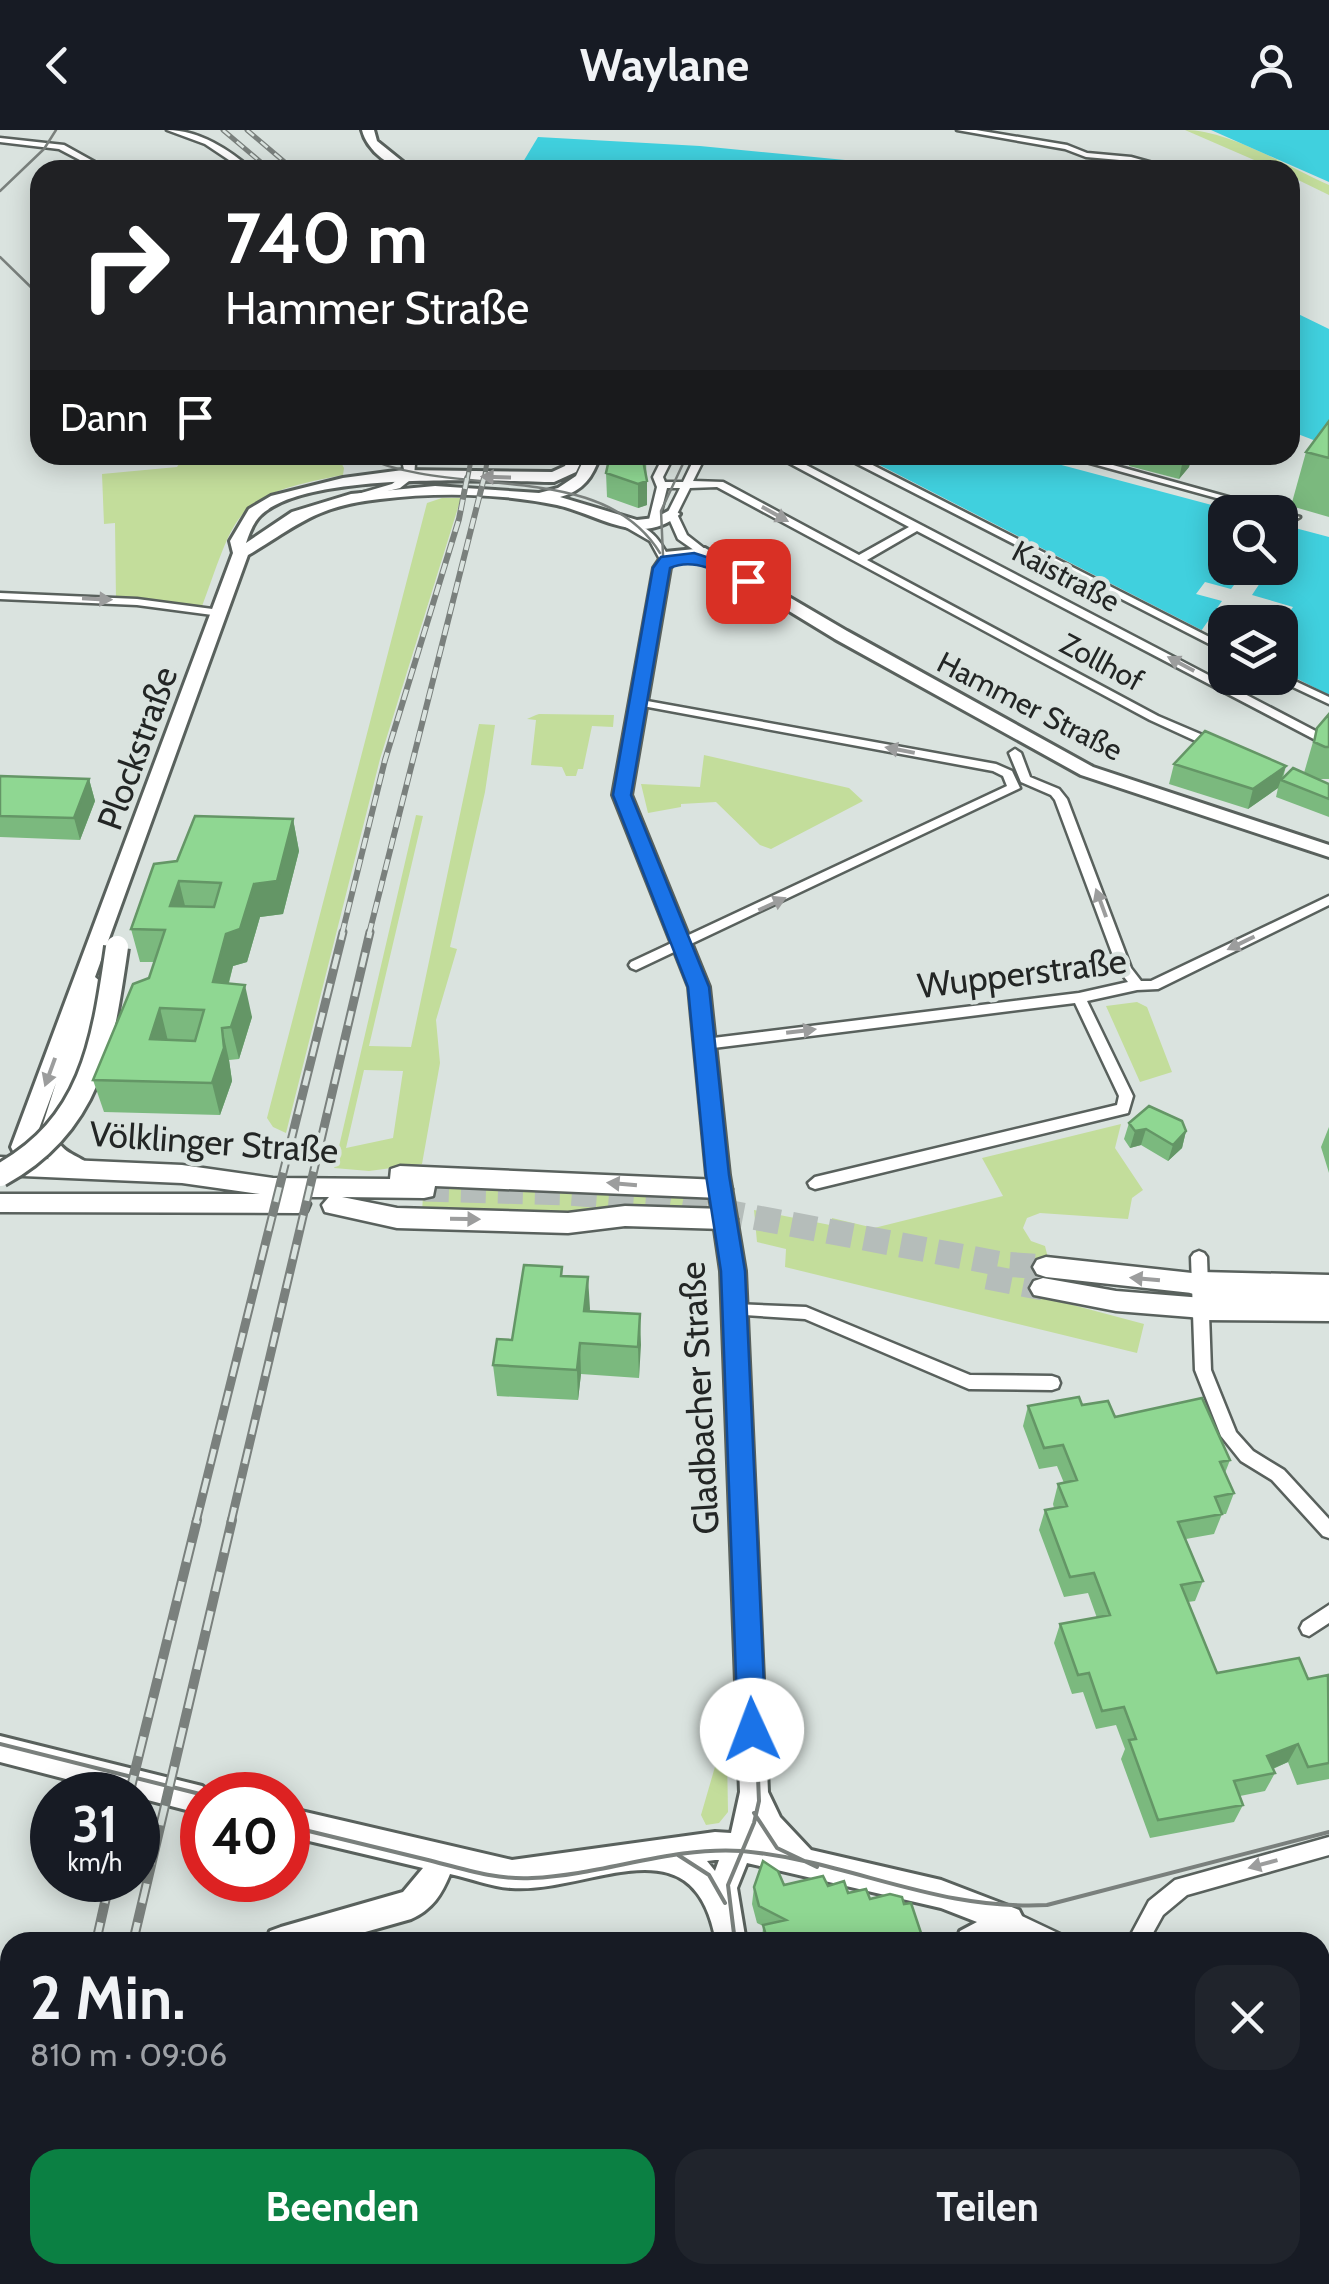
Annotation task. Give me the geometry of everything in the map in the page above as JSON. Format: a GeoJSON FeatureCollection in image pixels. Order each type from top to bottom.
{"type":"FeatureCollection","features":[{"type":"Feature","properties":{"kind":"highway"},"geometry":{"type":"LineString","coordinates":[[1201,1283],[1329,1287]]}},
{"type":"Feature","properties":{"kind":"highway"},"geometry":{"type":"LineString","coordinates":[[1201,1283],[1329,1309]]}},
{"type":"Feature","properties":{"kind":"main road","name":"Völklinger Straße"},"geometry":{"type":"LineString","coordinates":[[10,1164],[182,1174],[336,1197]]}},
{"type":"Feature","properties":{"kind":"main road"},"geometry":{"type":"LineString","coordinates":[[10,1164],[47,1184],[64,1187],[182,1192],[240,1203]]}},
{"type":"Feature","properties":{"kind":"main road"},"geometry":{"type":"LineString","coordinates":[[336,1197],[399,1175],[446,1174],[720,1189]]}},
{"type":"Feature","properties":{"kind":"main road","name":"Völklinger Straße"},"geometry":{"type":"LineString","coordinates":[[0,1203],[192,1207],[336,1197],[423,1196]]}},
{"type":"Feature","properties":{"kind":"main road"},"geometry":{"type":"LineString","coordinates":[[336,1197],[397,1218],[568,1223],[626,1216],[724,1219]]}},
{"type":"Feature","properties":{"kind":"main road"},"geometry":{"type":"LineString","coordinates":[[1044,1278],[1116,1301],[1201,1283]]}},
{"type":"Feature","properties":{"kind":"street"},"geometry":{"type":"LineString","coordinates":[[47,143],[54,130]]}},
{"type":"Feature","properties":{"kind":"street"},"geometry":{"type":"LineString","coordinates":[[171,130],[208,142],[234,160]]}},
{"type":"Feature","properties":{"kind":"street"},"geometry":{"type":"LineString","coordinates":[[368,130],[370,142],[393,160]]}},
{"type":"Feature","properties":{"kind":"street"},"geometry":{"type":"LineString","coordinates":[[961,130],[1067,147],[1086,156],[1126,160]]}},
{"type":"Feature","properties":{"kind":"street"},"geometry":{"type":"LineString","coordinates":[[0,140],[47,143],[84,160]]}},
{"type":"Feature","properties":{"kind":"street"},"geometry":{"type":"LineString","coordinates":[[255,512],[276,499],[384,477],[404,465]]}},
{"type":"Feature","properties":{"kind":"street"},"geometry":{"type":"LineString","coordinates":[[241,553],[272,530],[316,508],[396,486],[406,465]]}},
{"type":"Feature","properties":{"kind":"street"},"geometry":{"type":"LineString","coordinates":[[411,465],[430,474],[560,476],[574,465]]}},
{"type":"Feature","properties":{"kind":"street"},"geometry":{"type":"LineString","coordinates":[[355,498],[419,492],[548,495],[576,486],[586,477],[589,465]]}},
{"type":"Feature","properties":{"kind":"street"},"geometry":{"type":"LineString","coordinates":[[653,524],[661,485],[658,478],[664,465]]}},
{"type":"Feature","properties":{"kind":"street"},"geometry":{"type":"LineString","coordinates":[[628,524],[653,524],[672,514],[695,465]]}},
{"type":"Feature","properties":{"kind":"street","name":"Kaistraße"},"geometry":{"type":"LineString","coordinates":[[799,465],[1329,742]]}},
{"type":"Feature","properties":{"kind":"street"},"geometry":{"type":"LineString","coordinates":[[865,465],[1208,640]]}},
{"type":"Feature","properties":{"kind":"street"},"geometry":{"type":"LineString","coordinates":[[1102,465],[1213,495]]}},
{"type":"Feature","properties":{"kind":"street","name":"Zollhof"},"geometry":{"type":"LineString","coordinates":[[661,485],[720,484],[1138,710],[1221,748]]}},
{"type":"Feature","properties":{"kind":"street"},"geometry":{"type":"LineString","coordinates":[[1179,486],[1209,495]]}},
{"type":"Feature","properties":{"kind":"street"},"geometry":{"type":"LineString","coordinates":[[316,508],[301,502],[321,487]]}},
{"type":"Feature","properties":{"kind":"street"},"geometry":{"type":"LineString","coordinates":[[521,495],[572,505],[628,524],[654,538],[666,561],[674,554],[705,554]]}},
{"type":"Feature","properties":{"kind":"street"},"geometry":{"type":"LineString","coordinates":[[255,512],[278,513],[272,530]]}},
{"type":"Feature","properties":{"kind":"street","name":"Plockstraße"},"geometry":{"type":"LineString","coordinates":[[10,1164],[76,996],[93,964],[241,553],[238,541],[255,512]]}},
{"type":"Feature","properties":{"kind":"street"},"geometry":{"type":"LineString","coordinates":[[672,514],[682,537],[705,554]]}},
{"type":"Feature","properties":{"kind":"street"},"geometry":{"type":"LineString","coordinates":[[859,560],[918,526]]}},
{"type":"Feature","properties":{"kind":"street","name":"Hammer Straße"},"geometry":{"type":"LineString","coordinates":[[705,554],[1023,748],[1329,851]]}},
{"type":"Feature","properties":{"kind":"street","name":"Hammer Straße"},"geometry":{"type":"LineString","coordinates":[[666,561],[694,558],[725,568]]}},
{"type":"Feature","properties":{"kind":"street","name":"Gladbacher Straße"},"geometry":{"type":"LineString","coordinates":[[666,561],[660,572],[622,795],[699,987],[735,1310],[754,1792],[749,1826],[722,1883],[722,1904]]}},
{"type":"Feature","properties":{"kind":"street"},"geometry":{"type":"LineString","coordinates":[[0,596],[138,602],[220,612]]}},
{"type":"Feature","properties":{"kind":"street"},"geometry":{"type":"LineString","coordinates":[[1298,686],[1329,702]]}},
{"type":"Feature","properties":{"kind":"street"},"geometry":{"type":"LineString","coordinates":[[636,702],[996,768],[1012,779],[1011,792],[636,965]]}},
{"type":"Feature","properties":{"kind":"street"},"geometry":{"type":"LineString","coordinates":[[996,768],[1023,748]]}},
{"type":"Feature","properties":{"kind":"street"},"geometry":{"type":"LineString","coordinates":[[1023,748],[1025,779],[1062,799],[1125,969],[1137,985]]}},
{"type":"Feature","properties":{"kind":"street"},"geometry":{"type":"LineString","coordinates":[[10,1164],[44,1150],[78,1108],[100,1040],[118,947],[118,894]]}},
{"type":"Feature","properties":{"kind":"street","name":"Wupperstraße"},"geometry":{"type":"LineString","coordinates":[[705,1044],[1052,998],[1079,998],[1137,985],[1153,986],[1329,900]]}},
{"type":"Feature","properties":{"kind":"street","name":"Plockstraße"},"geometry":{"type":"LineString","coordinates":[[82,1170],[66,1163],[50,1148],[49,1136],[86,1023],[93,964]]}},
{"type":"Feature","properties":{"kind":"street"},"geometry":{"type":"LineString","coordinates":[[815,1182],[1126,1106],[1126,1096],[1079,998]]}},
{"type":"Feature","properties":{"kind":"street"},"geometry":{"type":"LineString","coordinates":[[1201,1283],[1203,1370],[1229,1436],[1247,1456],[1278,1476],[1329,1531]]}},
{"type":"Feature","properties":{"kind":"street"},"geometry":{"type":"LineString","coordinates":[[735,1310],[806,1314],[969,1382],[1052,1383]]}},
{"type":"Feature","properties":{"kind":"street"},"geometry":{"type":"LineString","coordinates":[[1310,1628],[1329,1613]]}},
{"type":"Feature","properties":{"kind":"street"},"geometry":{"type":"LineString","coordinates":[[0,1749],[180,1794]]}},
{"type":"Feature","properties":{"kind":"street"},"geometry":{"type":"LineString","coordinates":[[754,1792],[770,1828],[801,1858]]}},
{"type":"Feature","properties":{"kind":"street"},"geometry":{"type":"LineString","coordinates":[[310,1827],[488,1872],[532,1874],[737,1846],[801,1858],[962,1900],[999,1931]]}},
{"type":"Feature","properties":{"kind":"street"},"geometry":{"type":"LineString","coordinates":[[1145,1932],[1156,1908],[1182,1887],[1329,1846]]}},
{"type":"Feature","properties":{"kind":"street"},"geometry":{"type":"LineString","coordinates":[[657,1854],[697,1871],[722,1904],[729,1932]]}},
{"type":"Feature","properties":{"kind":"street"},"geometry":{"type":"LineString","coordinates":[[314,1932],[411,1904],[432,1885],[441,1860]]}},
{"type":"Feature","properties":{"kind":"green space"},"geometry":{"type":"Polygon","coordinates":[[[1185,130],[1220,136],[1277,160],[1254,160],[1185,130]]]}},
{"type":"Feature","properties":{"kind":"green space"},"geometry":{"type":"Polygon","coordinates":[[[1300,171],[1329,185],[1329,195],[1300,181],[1300,171]]]}},
{"type":"Feature","properties":{"kind":"green space"},"geometry":{"type":"Polygon","coordinates":[[[177,467],[344,468],[343,475],[279,491],[244,513],[223,549],[201,609],[116,600],[115,523],[104,524],[102,474],[177,467]]]}},
{"type":"Feature","properties":{"kind":"green space"},"geometry":{"type":"Polygon","coordinates":[[[461,498],[380,759],[286,1133],[273,1127],[267,1118],[427,503],[461,498]]]}},
{"type":"Feature","properties":{"kind":"green space"},"geometry":{"type":"Polygon","coordinates":[[[539,714],[614,715],[613,727],[592,726],[583,769],[578,769],[576,776],[566,776],[562,767],[531,765],[536,720],[527,719],[539,714]]]}},
{"type":"Feature","properties":{"kind":"green space"},"geometry":{"type":"Polygon","coordinates":[[[479,724],[495,725],[485,792],[450,947],[457,949],[436,1020],[440,1063],[422,1164],[369,1171],[334,1168],[416,815],[423,816],[369,1046],[411,1047],[479,724]],[[364,1070],[346,1148],[393,1138],[403,1071],[364,1070]]]}},
{"type":"Feature","properties":{"kind":"green space"},"geometry":{"type":"Polygon","coordinates":[[[704,755],[849,788],[863,801],[771,849],[760,845],[716,802],[681,804],[648,813],[641,784],[700,787],[704,755]]]}},
{"type":"Feature","properties":{"kind":"green space"},"geometry":{"type":"Polygon","coordinates":[[[1137,1002],[1147,1007],[1172,1072],[1140,1082],[1106,1006],[1137,1002]]]}},
{"type":"Feature","properties":{"kind":"green space"},"geometry":{"type":"Polygon","coordinates":[[[1121,1124],[1115,1148],[1143,1190],[1132,1198],[1128,1219],[1040,1213],[1027,1218],[1023,1228],[1031,1241],[1045,1246],[1048,1258],[1043,1297],[1144,1324],[1137,1353],[785,1267],[786,1249],[757,1242],[754,1210],[830,1225],[832,1218],[874,1228],[1003,1196],[982,1158],[1121,1124]]]}},
{"type":"Feature","properties":{"kind":"green space"},"geometry":{"type":"Polygon","coordinates":[[[424,1180],[684,1193],[688,1212],[582,1219],[422,1212],[424,1180]]]}},
{"type":"Feature","properties":{"kind":"green space"},"geometry":{"type":"Polygon","coordinates":[[[719,1753],[727,1755],[728,1812],[719,1823],[706,1825],[701,1815],[719,1753]]]}},
{"type":"Feature","properties":{"kind":"water"},"geometry":{"type":"Polygon","coordinates":[[[1211,130],[1329,130],[1329,182],[1300,169],[1300,160],[1279,160],[1211,130]]]}},
{"type":"Feature","properties":{"kind":"water"},"geometry":{"type":"Polygon","coordinates":[[[538,137],[700,146],[845,160],[524,160],[538,137]]]}},
{"type":"Feature","properties":{"kind":"water"},"geometry":{"type":"Polygon","coordinates":[[[1300,315],[1329,329],[1329,446],[1300,435],[1300,315]]]}},
{"type":"Feature","properties":{"kind":"water"},"geometry":{"type":"Polygon","coordinates":[[[880,465],[1062,465],[1208,504],[1208,585],[1298,585],[1298,529],[1329,537],[1329,695],[1298,679],[1298,605],[1208,605],[1208,633],[880,465]]]}},
{"type":"Feature","properties":{"kind":"pier"},"geometry":{"type":"Polygon","coordinates":[[[1205,582],[1231,589],[1234,585],[1259,585],[1252,595],[1286,605],[1219,605],[1222,601],[1196,594],[1205,582]]]}},
{"type":"Feature","properties":{"kind":"pier"},"geometry":{"type":"Polygon","coordinates":[[[1208,621],[1208,639],[1199,634],[1208,621]]]}},
{"type":"Feature","properties":{"kind":"building"},"geometry":{"type":"Polygon","coordinates":[[[1329,421],[1329,458],[1306,452],[1329,421]]]}},
{"type":"Feature","properties":{"kind":"building"},"geometry":{"type":"Polygon","coordinates":[[[608,465],[644,465],[647,481],[638,484],[606,473],[608,465]]]}},
{"type":"Feature","properties":{"kind":"building"},"geometry":{"type":"Polygon","coordinates":[[[1329,714],[1329,747],[1325,747],[1314,742],[1317,728],[1329,714]]]}},
{"type":"Feature","properties":{"kind":"building"},"geometry":{"type":"Polygon","coordinates":[[[1205,731],[1286,766],[1253,789],[1174,764],[1205,731]]]}},
{"type":"Feature","properties":{"kind":"building"},"geometry":{"type":"Polygon","coordinates":[[[1293,768],[1329,784],[1329,799],[1281,780],[1293,768]]]}},
{"type":"Feature","properties":{"kind":"building"},"geometry":{"type":"Polygon","coordinates":[[[0,776],[89,779],[74,818],[0,816],[0,776]]]}},
{"type":"Feature","properties":{"kind":"building"},"geometry":{"type":"Polygon","coordinates":[[[195,816],[293,819],[277,881],[254,884],[240,929],[226,934],[213,982],[245,985],[231,1027],[222,1028],[224,1048],[212,1083],[93,1080],[133,984],[149,978],[165,930],[131,929],[154,864],[177,861],[195,816]],[[179,881],[170,906],[214,907],[221,883],[179,881]],[[160,1008],[150,1039],[195,1041],[204,1010],[160,1008]]]}},
{"type":"Feature","properties":{"kind":"building"},"geometry":{"type":"Polygon","coordinates":[[[1149,1106],[1182,1121],[1186,1131],[1173,1145],[1146,1129],[1135,1131],[1129,1123],[1149,1106]]]}},
{"type":"Feature","properties":{"kind":"building"},"geometry":{"type":"Polygon","coordinates":[[[524,1265],[562,1267],[561,1276],[588,1277],[584,1311],[640,1314],[638,1347],[580,1343],[577,1370],[493,1365],[497,1339],[512,1340],[524,1265]]]}},
{"type":"Feature","properties":{"kind":"building"},"geometry":{"type":"Polygon","coordinates":[[[1079,1397],[1082,1405],[1108,1401],[1115,1417],[1202,1398],[1230,1460],[1220,1462],[1234,1493],[1215,1497],[1222,1514],[1178,1522],[1203,1581],[1181,1585],[1217,1673],[1299,1658],[1308,1679],[1328,1675],[1329,1763],[1308,1767],[1298,1744],[1267,1756],[1275,1773],[1234,1781],[1243,1805],[1158,1820],[1129,1740],[1136,1739],[1124,1707],[1102,1711],[1089,1673],[1078,1675],[1060,1624],[1110,1615],[1094,1573],[1070,1577],[1045,1510],[1067,1506],[1058,1484],[1077,1480],[1063,1445],[1044,1448],[1028,1406],[1079,1397]]]}},
{"type":"Feature","properties":{"kind":"building"},"geometry":{"type":"Polygon","coordinates":[[[763,1861],[778,1871],[784,1885],[823,1876],[828,1886],[844,1881],[848,1893],[866,1889],[870,1899],[890,1894],[902,1897],[904,1904],[911,1903],[921,1932],[765,1932],[763,1925],[786,1920],[759,1906],[754,1887],[763,1861]]]}},
{"type":"Feature","properties":{"kind":"tunnel"},"geometry":{"type":"LineString","coordinates":[[424,1189],[568,1193],[668,1201],[1002,1264],[1046,1267]]}},
{"type":"Feature","properties":{"kind":"tunnel"},"geometry":{"type":"LineString","coordinates":[[987,1277],[1043,1288]]}},
{"type":"Feature","properties":{"kind":"tram line"},"geometry":{"type":"LineString","coordinates":[[32,160],[56,130]]}},
{"type":"Feature","properties":{"kind":"tram line"},"geometry":{"type":"LineString","coordinates":[[0,191],[30,162]]}},
{"type":"Feature","properties":{"kind":"tram line"},"geometry":{"type":"LineString","coordinates":[[0,257],[30,286]]}},
{"type":"Feature","properties":{"kind":"tram line"},"geometry":{"type":"LineString","coordinates":[[388,465],[437,476],[563,492],[601,504],[634,523],[660,553]]}},
{"type":"Feature","properties":{"kind":"tram line"},"geometry":{"type":"LineString","coordinates":[[682,465],[661,511],[663,555],[624,793],[694,962],[703,995],[720,1174],[737,1273],[747,1522]]}},
{"type":"Feature","properties":{"kind":"tram line"},"geometry":{"type":"LineString","coordinates":[[747,1520],[759,1801],[756,1816]]}},
{"type":"Feature","properties":{"kind":"tram line"},"geometry":{"type":"LineString","coordinates":[[0,1744],[180,1789]]}},
{"type":"Feature","properties":{"kind":"tram line"},"geometry":{"type":"LineString","coordinates":[[742,1851],[756,1816]]}},
{"type":"Feature","properties":{"kind":"tram line"},"geometry":{"type":"LineString","coordinates":[[756,1816],[777,1848],[804,1861]]}},
{"type":"Feature","properties":{"kind":"tram line"},"geometry":{"type":"LineString","coordinates":[[310,1831],[505,1877],[559,1876],[678,1855]]}},
{"type":"Feature","properties":{"kind":"tram line"},"geometry":{"type":"LineString","coordinates":[[804,1861],[967,1900],[1047,1905],[1329,1832]]}},
{"type":"Feature","properties":{"kind":"tram line"},"geometry":{"type":"LineString","coordinates":[[678,1855],[742,1851]]}},
{"type":"Feature","properties":{"kind":"tram line"},"geometry":{"type":"LineString","coordinates":[[734,1932],[728,1885],[742,1851]]}},
{"type":"Feature","properties":{"kind":"tram line"},"geometry":{"type":"LineString","coordinates":[[742,1851],[804,1861]]}},
{"type":"Feature","properties":{"kind":"tram line"},"geometry":{"type":"LineString","coordinates":[[678,1855],[709,1875],[725,1903]]}},
{"type":"Feature","properties":{"kind":"tram line"},"geometry":{"type":"LineString","coordinates":[[804,1861],[817,1867]]}},
{"type":"Feature","properties":{"kind":"railway"},"geometry":{"type":"LineString","coordinates":[[223,130],[258,160]]}},
{"type":"Feature","properties":{"kind":"railway"},"geometry":{"type":"LineString","coordinates":[[247,130],[282,160]]}},
{"type":"Feature","properties":{"kind":"railway"},"geometry":{"type":"LineString","coordinates":[[467,481],[470,465]]}},
{"type":"Feature","properties":{"kind":"railway"},"geometry":{"type":"LineString","coordinates":[[484,481],[486,465]]}},
{"type":"Feature","properties":{"kind":"railway"},"geometry":{"type":"LineString","coordinates":[[342,934],[385,760],[459,519],[467,478]]}},
{"type":"Feature","properties":{"kind":"railway"},"geometry":{"type":"LineString","coordinates":[[369,934],[484,478]]}},
{"type":"Feature","properties":{"kind":"railway"},"geometry":{"type":"LineString","coordinates":[[196,1522],[343,932]]}},
{"type":"Feature","properties":{"kind":"railway"},"geometry":{"type":"LineString","coordinates":[[231,1522],[370,932]]}},
{"type":"Feature","properties":{"kind":"railway"},"geometry":{"type":"LineString","coordinates":[[135,1772],[197,1520]]}},
{"type":"Feature","properties":{"kind":"railway"},"geometry":{"type":"LineString","coordinates":[[135,1932],[232,1520]]}},
{"type":"Feature","properties":{"kind":"railway"},"geometry":{"type":"LineString","coordinates":[[98,1932],[105,1902]]}},
{"type":"Feature","properties":{"kind":"route"},"geometry":{"type":"LineString","coordinates":[[748,581],[704,560],[666,561],[622,795],[699,987],[718,1175],[733,1271],[752,1730]]}}]}
